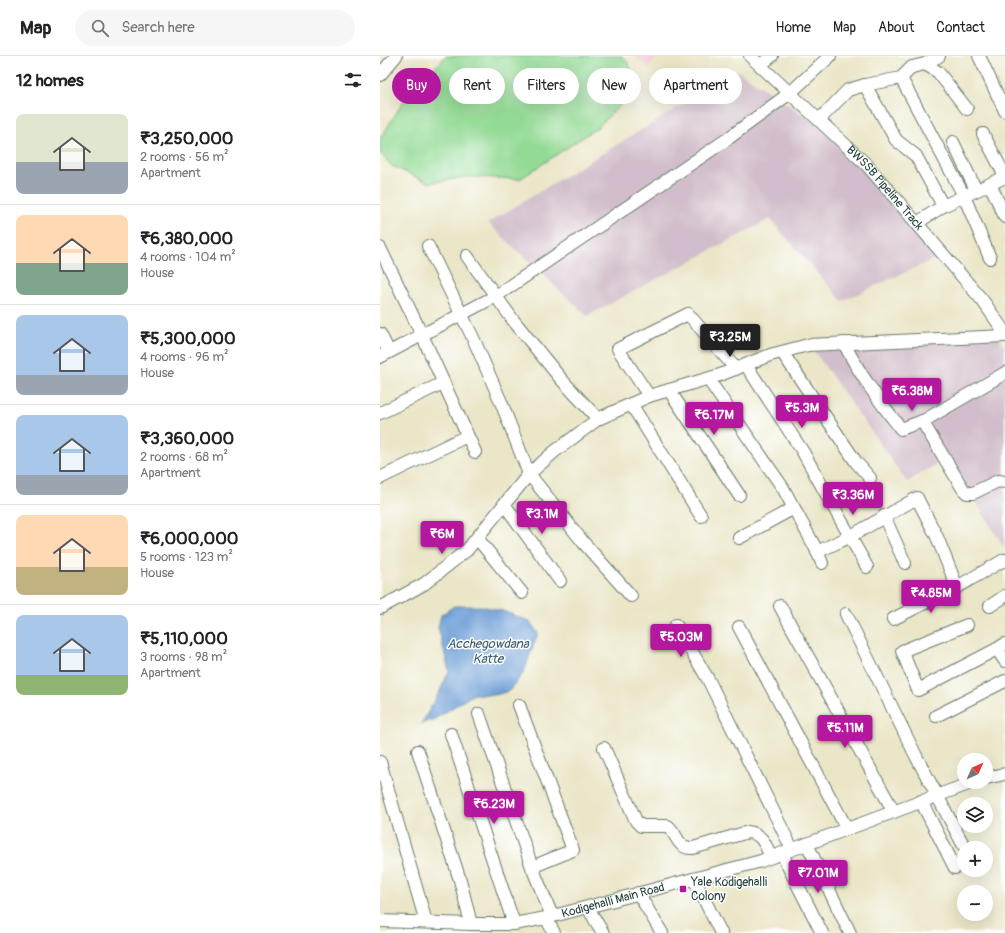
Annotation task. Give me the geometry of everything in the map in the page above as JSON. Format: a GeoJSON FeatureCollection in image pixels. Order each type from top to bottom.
{"type":"FeatureCollection","features":[{"type":"Feature","properties":{"kind":"street"},"geometry":{"type":"LineString","coordinates":[[380,76],[396,56]]}},
{"type":"Feature","properties":{"kind":"street","name":"BWSSB Pipeline Track"},"geometry":{"type":"LineString","coordinates":[[750,56],[867,165],[984,301],[1005,334]]}},
{"type":"Feature","properties":{"kind":"street"},"geometry":{"type":"LineString","coordinates":[[760,65],[772,56]]}},
{"type":"Feature","properties":{"kind":"street"},"geometry":{"type":"LineString","coordinates":[[380,334],[384,354],[496,296],[726,140],[790,93],[830,56]]}},
{"type":"Feature","properties":{"kind":"street"},"geometry":{"type":"LineString","coordinates":[[979,56],[1005,111]]}},
{"type":"Feature","properties":{"kind":"street"},"geometry":{"type":"LineString","coordinates":[[901,78],[909,62],[931,59],[938,72],[967,109]]}},
{"type":"Feature","properties":{"kind":"street"},"geometry":{"type":"LineString","coordinates":[[819,120],[848,90],[901,78]]}},
{"type":"Feature","properties":{"kind":"street"},"geometry":{"type":"LineString","coordinates":[[901,78],[964,196],[990,258]]}},
{"type":"Feature","properties":{"kind":"street"},"geometry":{"type":"LineString","coordinates":[[865,85],[896,140],[916,156],[943,206]]}},
{"type":"Feature","properties":{"kind":"street"},"geometry":{"type":"LineString","coordinates":[[917,223],[943,206],[1005,176],[983,134]]}},
{"type":"Feature","properties":{"kind":"street"},"geometry":{"type":"LineString","coordinates":[[953,142],[976,190]]}},
{"type":"Feature","properties":{"kind":"street"},"geometry":{"type":"LineString","coordinates":[[990,184],[1005,217]]}},
{"type":"Feature","properties":{"kind":"street"},"geometry":{"type":"LineString","coordinates":[[428,246],[474,340],[501,402],[529,474],[583,542],[631,596]]}},
{"type":"Feature","properties":{"kind":"street"},"geometry":{"type":"LineString","coordinates":[[380,248],[422,335],[475,452]]}},
{"type":"Feature","properties":{"kind":"street"},"geometry":{"type":"LineString","coordinates":[[467,256],[513,320],[562,379],[598,419]]}},
{"type":"Feature","properties":{"kind":"street"},"geometry":{"type":"LineString","coordinates":[[649,396],[618,349],[688,314],[741,367],[803,452],[867,567]]}},
{"type":"Feature","properties":{"kind":"street"},"geometry":{"type":"LineString","coordinates":[[380,608],[424,584],[467,550],[529,474],[554,452],[598,419],[649,396],[708,379],[782,352],[808,345],[1005,334]]}},
{"type":"Feature","properties":{"kind":"street"},"geometry":{"type":"LineString","coordinates":[[844,343],[852,359],[878,399],[901,429],[922,421],[1005,373]]}},
{"type":"Feature","properties":{"kind":"street"},"geometry":{"type":"LineString","coordinates":[[782,352],[856,462],[870,478]]}},
{"type":"Feature","properties":{"kind":"street"},"geometry":{"type":"LineString","coordinates":[[708,379],[783,488],[820,557],[851,536],[917,498],[937,537],[957,587]]}},
{"type":"Feature","properties":{"kind":"street"},"geometry":{"type":"LineString","coordinates":[[380,413],[444,383]]}},
{"type":"Feature","properties":{"kind":"street"},"geometry":{"type":"LineString","coordinates":[[669,390],[739,495]]}},
{"type":"Feature","properties":{"kind":"street"},"geometry":{"type":"LineString","coordinates":[[631,404],[701,516]]}},
{"type":"Feature","properties":{"kind":"street"},"geometry":{"type":"LineString","coordinates":[[922,421],[963,489],[967,493],[973,493],[998,481],[1005,482]]}},
{"type":"Feature","properties":{"kind":"street"},"geometry":{"type":"LineString","coordinates":[[380,478],[467,436]]}},
{"type":"Feature","properties":{"kind":"street"},"geometry":{"type":"LineString","coordinates":[[504,504],[560,581]]}},
{"type":"Feature","properties":{"kind":"street"},"geometry":{"type":"LineString","coordinates":[[739,538],[794,508]]}},
{"type":"Feature","properties":{"kind":"street"},"geometry":{"type":"LineString","coordinates":[[884,516],[905,563]]}},
{"type":"Feature","properties":{"kind":"street"},"geometry":{"type":"LineString","coordinates":[[477,538],[522,593]]}},
{"type":"Feature","properties":{"kind":"street"},"geometry":{"type":"LineString","coordinates":[[893,619],[957,587],[1004,560],[1005,561]]}},
{"type":"Feature","properties":{"kind":"street"},"geometry":{"type":"LineString","coordinates":[[990,606],[1005,596]]}},
{"type":"Feature","properties":{"kind":"street"},"geometry":{"type":"LineString","coordinates":[[780,606],[894,812]]}},
{"type":"Feature","properties":{"kind":"street"},"geometry":{"type":"LineString","coordinates":[[846,614],[917,758],[961,841]]}},
{"type":"Feature","properties":{"kind":"street"},"geometry":{"type":"LineString","coordinates":[[676,625],[708,679],[781,853],[822,933]]}},
{"type":"Feature","properties":{"kind":"street"},"geometry":{"type":"LineString","coordinates":[[967,625],[902,651],[918,690],[1001,646],[1005,662]]}},
{"type":"Feature","properties":{"kind":"street"},"geometry":{"type":"LineString","coordinates":[[738,627],[846,829]]}},
{"type":"Feature","properties":{"kind":"street"},"geometry":{"type":"LineString","coordinates":[[936,716],[1005,681]]}},
{"type":"Feature","properties":{"kind":"street"},"geometry":{"type":"LineString","coordinates":[[519,705],[573,850],[532,867]]}},
{"type":"Feature","properties":{"kind":"street"},"geometry":{"type":"LineString","coordinates":[[479,714],[554,933]]}},
{"type":"Feature","properties":{"kind":"street"},"geometry":{"type":"LineString","coordinates":[[451,734],[514,924]]}},
{"type":"Feature","properties":{"kind":"street"},"geometry":{"type":"LineString","coordinates":[[604,748],[636,821],[641,826],[668,826],[682,846],[690,848],[752,832],[761,837],[781,853]]}},
{"type":"Feature","properties":{"kind":"street"},"geometry":{"type":"LineString","coordinates":[[418,751],[460,880],[471,924]]}},
{"type":"Feature","properties":{"kind":"street"},"geometry":{"type":"LineString","coordinates":[[380,762],[426,922]]}},
{"type":"Feature","properties":{"kind":"street"},"geometry":{"type":"LineString","coordinates":[[993,777],[1005,774]]}},
{"type":"Feature","properties":{"kind":"street","name":"Kodigehalli Main Road"},"geometry":{"type":"LineString","coordinates":[[380,921],[426,922],[446,928],[471,924],[514,924],[549,917],[588,908],[781,853],[957,788]]}},
{"type":"Feature","properties":{"kind":"street"},"geometry":{"type":"LineString","coordinates":[[922,801],[955,868]]}},
{"type":"Feature","properties":{"kind":"street"},"geometry":{"type":"LineString","coordinates":[[806,844],[850,933]]}},
{"type":"Feature","properties":{"kind":"street"},"geometry":{"type":"LineString","coordinates":[[694,878],[721,933]]}},
{"type":"Feature","properties":{"kind":"street"},"geometry":{"type":"LineString","coordinates":[[638,893],[662,933]]}},
{"type":"Feature","properties":{"kind":"street"},"geometry":{"type":"LineString","coordinates":[[588,908],[603,933]]}},
{"type":"Feature","properties":{"kind":"shaded area"},"geometry":{"type":"Polygon","coordinates":[[[634,56],[658,56],[648,68],[634,56]]]}},
{"type":"Feature","properties":{"kind":"shaded area"},"geometry":{"type":"Polygon","coordinates":[[[742,74],[815,123],[864,169],[941,256],[842,301],[770,219],[587,316],[488,223],[684,104],[742,104],[742,74]]]}},
{"type":"Feature","properties":{"kind":"shaded area"},"geometry":{"type":"Polygon","coordinates":[[[998,337],[1005,347],[1005,549],[948,457],[907,482],[814,351],[998,337]]]}},
{"type":"Feature","properties":{"kind":"green space"},"geometry":{"type":"Polygon","coordinates":[[[446,56],[621,56],[630,68],[587,68],[587,104],[621,104],[598,127],[520,179],[467,177],[429,183],[392,166],[380,153],[380,139],[402,104],[441,104],[441,68],[435,68],[446,56]]]}},
{"type":"Feature","properties":{"kind":"water","name":"Acchegowdana Katte"},"geometry":{"type":"Polygon","coordinates":[[[454,606],[481,606],[503,611],[529,621],[538,633],[524,672],[509,691],[495,695],[474,694],[433,720],[421,724],[439,693],[449,671],[438,627],[441,615],[454,606]]]}},
{"type":"Feature","properties":{"kind":"place","name":"Yale Kodigehalli Colony"},"geometry":{"type":"Point","coordinates":[683,889]}}]}
